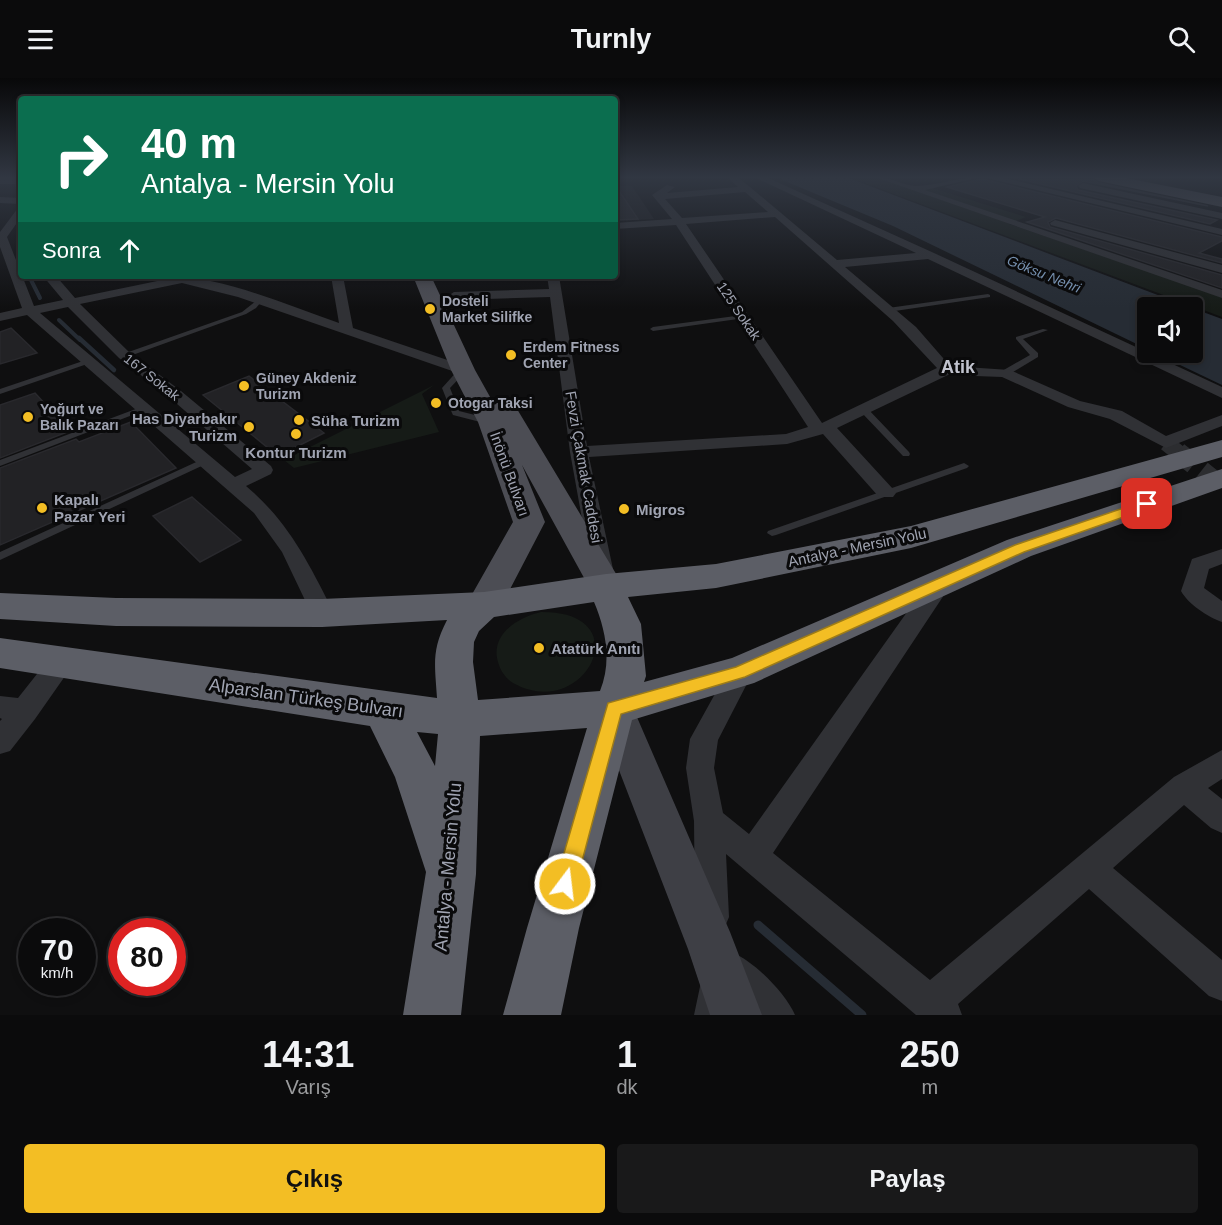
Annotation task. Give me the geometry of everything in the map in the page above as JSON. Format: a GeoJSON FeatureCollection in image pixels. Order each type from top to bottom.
{"type":"FeatureCollection","features":[{"type":"Feature","properties":{"kind":"highway","name":"Antalya - Mersin Yolu"},"geometry":{"type":"LineString","coordinates":[[432,1015],[451,874],[460,719],[454,662],[455,642],[464,623],[484,605],[606,587],[716,576],[911,537],[1222,448]]}},
{"type":"Feature","properties":{"kind":"highway"},"geometry":{"type":"LineString","coordinates":[[614,708],[740,672],[1019,548],[1222,478]]}},
{"type":"Feature","properties":{"kind":"highway"},"geometry":{"type":"LineString","coordinates":[[532,1015],[553,928],[614,708],[626,676],[622,624],[606,587]]}},
{"type":"Feature","properties":{"kind":"highway"},"geometry":{"type":"LineString","coordinates":[[0,606],[116,612],[322,613],[484,605]]}},
{"type":"Feature","properties":{"kind":"highway","name":"Alparslan Türkeş Bulvarı"},"geometry":{"type":"LineString","coordinates":[[0,653],[383,710],[460,719],[614,708]]}},
{"type":"Feature","properties":{"kind":"highway"},"geometry":{"type":"LineString","coordinates":[[383,710],[417,774],[451,874]]}},
{"type":"Feature","properties":{"kind":"main road","name":"İnönü Bulvarı"},"geometry":{"type":"LineString","coordinates":[[423,279],[490,422],[529,522],[484,605]]}},
{"type":"Feature","properties":{"kind":"main road","name":"İnönü Bulvarı"},"geometry":{"type":"LineString","coordinates":[[450,286],[510,422],[557,498],[606,587]]}},
{"type":"Feature","properties":{"kind":"street"},"geometry":{"type":"LineString","coordinates":[[618,226],[670,221]]}},
{"type":"Feature","properties":{"kind":"street","name":"125 Sokak"},"geometry":{"type":"LineString","coordinates":[[678,221],[822,428],[886,493]]}},
{"type":"Feature","properties":{"kind":"street"},"geometry":{"type":"LineString","coordinates":[[785,221],[888,310],[932,351],[946,369]]}},
{"type":"Feature","properties":{"kind":"street"},"geometry":{"type":"LineString","coordinates":[[854,221],[1222,393]]}},
{"type":"Feature","properties":{"kind":"street"},"geometry":{"type":"LineString","coordinates":[[1002,221],[1222,294]]}},
{"type":"Feature","properties":{"kind":"street"},"geometry":{"type":"LineString","coordinates":[[1045,221],[1222,269]]}},
{"type":"Feature","properties":{"kind":"street"},"geometry":{"type":"LineString","coordinates":[[1172,221],[1222,232]]}},
{"type":"Feature","properties":{"kind":"street"},"geometry":{"type":"LineString","coordinates":[[8,225],[18,265]]}},
{"type":"Feature","properties":{"kind":"street"},"geometry":{"type":"LineString","coordinates":[[835,264],[930,255]]}},
{"type":"Feature","properties":{"kind":"street"},"geometry":{"type":"LineString","coordinates":[[21,279],[29,310],[261,509],[291,549],[322,613]]}},
{"type":"Feature","properties":{"kind":"street","name":"167 Sokak"},"geometry":{"type":"LineString","coordinates":[[52,279],[70,301],[124,355],[175,394],[264,470],[232,485]]}},
{"type":"Feature","properties":{"kind":"street"},"geometry":{"type":"LineString","coordinates":[[0,317],[171,279]]}},
{"type":"Feature","properties":{"kind":"street"},"geometry":{"type":"LineString","coordinates":[[188,279],[222,282],[260,300],[464,370]]}},
{"type":"Feature","properties":{"kind":"street"},"geometry":{"type":"LineString","coordinates":[[338,279],[347,331]]}},
{"type":"Feature","properties":{"kind":"street"},"geometry":{"type":"LineString","coordinates":[[450,286],[555,284]]}},
{"type":"Feature","properties":{"kind":"street","name":"Fevzi Çakmak Caddesi"},"geometry":{"type":"LineString","coordinates":[[555,284],[579,453],[606,587]]}},
{"type":"Feature","properties":{"kind":"street"},"geometry":{"type":"LineString","coordinates":[[579,453],[788,439],[864,411],[946,369],[1005,373],[1074,404],[1116,415],[1166,443],[1222,420]]}},
{"type":"Feature","properties":{"kind":"street"},"geometry":{"type":"LineString","coordinates":[[1222,556],[1200,564],[1192,591],[1222,614]]}},
{"type":"Feature","properties":{"kind":"street"},"geometry":{"type":"LineString","coordinates":[[752,857],[924,590]]}},
{"type":"Feature","properties":{"kind":"street"},"geometry":{"type":"LineString","coordinates":[[0,742],[26,711],[61,662]]}},
{"type":"Feature","properties":{"kind":"street"},"geometry":{"type":"LineString","coordinates":[[740,672],[704,739],[700,768],[709,821],[713,949],[777,1015]]}},
{"type":"Feature","properties":{"kind":"street"},"geometry":{"type":"LineString","coordinates":[[0,708],[26,711]]}},
{"type":"Feature","properties":{"kind":"street"},"geometry":{"type":"LineString","coordinates":[[614,708],[713,949],[736,1015]]}},
{"type":"Feature","properties":{"kind":"street"},"geometry":{"type":"LineString","coordinates":[[709,821],[937,1010],[1089,868],[1184,787],[1222,763]]}},
{"type":"Feature","properties":{"kind":"street"},"geometry":{"type":"LineString","coordinates":[[1184,787],[1222,818]]}},
{"type":"Feature","properties":{"kind":"street"},"geometry":{"type":"LineString","coordinates":[[1089,868],[1222,983]]}},
{"type":"Feature","properties":{"kind":"lane"},"geometry":{"type":"LineString","coordinates":[[888,310],[988,296]]}},
{"type":"Feature","properties":{"kind":"lane"},"geometry":{"type":"LineString","coordinates":[[124,355],[244,313],[260,300]]}},
{"type":"Feature","properties":{"kind":"lane"},"geometry":{"type":"LineString","coordinates":[[653,329],[743,317]]}},
{"type":"Feature","properties":{"kind":"lane"},"geometry":{"type":"LineString","coordinates":[[1005,373],[1035,355],[1018,338],[1045,330]]}},
{"type":"Feature","properties":{"kind":"lane"},"geometry":{"type":"LineString","coordinates":[[0,392],[89,362]]}},
{"type":"Feature","properties":{"kind":"lane"},"geometry":{"type":"LineString","coordinates":[[0,462],[144,409]]}},
{"type":"Feature","properties":{"kind":"lane"},"geometry":{"type":"LineString","coordinates":[[864,411],[906,454]]}},
{"type":"Feature","properties":{"kind":"lane"},"geometry":{"type":"LineString","coordinates":[[0,556],[205,461]]}},
{"type":"Feature","properties":{"kind":"lane"},"geometry":{"type":"LineString","coordinates":[[772,532],[964,466]]}},
{"type":"Feature","properties":{"kind":"lane"},"geometry":{"type":"LineString","coordinates":[[704,1015],[713,949]]}},
{"type":"Feature","properties":{"kind":"shaded area"},"geometry":{"type":"Polygon","coordinates":[[[966,221],[1017,221],[1009,224],[1222,296],[1222,317],[1203,310],[1203,297],[1169,297],[966,221]]]}},
{"type":"Feature","properties":{"kind":"shaded area"},"geometry":{"type":"Polygon","coordinates":[[[434,385],[422,394],[439,432],[294,468],[284,460],[434,385]]]}},
{"type":"Feature","properties":{"kind":"shaded area"},"geometry":{"type":"Polygon","coordinates":[[[541,612],[571,616],[589,628],[595,645],[592,662],[580,678],[562,689],[539,691],[513,683],[500,668],[497,645],[506,630],[522,619],[541,612]]]}},
{"type":"Feature","properties":{"kind":"water","name":"Göksu Nehri"},"geometry":{"type":"Polygon","coordinates":[[[880,221],[961,221],[1163,297],[1137,297],[1137,344],[880,221]]]}},
{"type":"Feature","properties":{"kind":"water"},"geometry":{"type":"Polygon","coordinates":[[[1203,312],[1222,319],[1222,385],[1176,363],[1203,363],[1203,312]]]}},
{"type":"Feature","properties":{"kind":"building"},"geometry":{"type":"Polygon","coordinates":[[[1051,221],[1048,222],[1050,227],[1222,275],[1222,288],[1027,222],[1051,221]]]}},
{"type":"Feature","properties":{"kind":"building"},"geometry":{"type":"Polygon","coordinates":[[[1066,221],[1155,221],[1222,237],[1222,241],[1199,253],[1222,259],[1222,263],[1066,221]]]}},
{"type":"Feature","properties":{"kind":"building"},"geometry":{"type":"Polygon","coordinates":[[[1196,221],[1216,221],[1210,224],[1196,221]]]}},
{"type":"Feature","properties":{"kind":"building"},"geometry":{"type":"Polygon","coordinates":[[[11,328],[37,353],[0,364],[0,332],[11,328]]]}},
{"type":"Feature","properties":{"kind":"building"},"geometry":{"type":"Polygon","coordinates":[[[249,376],[324,433],[278,456],[203,395],[249,376]]]}},
{"type":"Feature","properties":{"kind":"building","name":"Yoğurt ve Balık Pazarı"},"geometry":{"type":"Polygon","coordinates":[[[35,393],[70,431],[0,458],[0,405],[35,393]]]}},
{"type":"Feature","properties":{"kind":"building","name":"Kapalı Pazar Yeri"},"geometry":{"type":"Polygon","coordinates":[[[131,422],[176,468],[0,545],[0,468],[76,439],[79,442],[131,422]]]}},
{"type":"Feature","properties":{"kind":"building"},"geometry":{"type":"Polygon","coordinates":[[[192,497],[241,540],[200,562],[153,516],[192,497]]]}},
{"type":"Feature","properties":{"kind":"waterway"},"geometry":{"type":"LineString","coordinates":[[30,279],[40,298]]}},
{"type":"Feature","properties":{"kind":"waterway"},"geometry":{"type":"LineString","coordinates":[[59,320],[80,340]]}},
{"type":"Feature","properties":{"kind":"waterway"},"geometry":{"type":"LineString","coordinates":[[79,338],[114,370]]}},
{"type":"Feature","properties":{"kind":"waterway"},"geometry":{"type":"LineString","coordinates":[[758,925],[862,1015]]}},
{"type":"Feature","properties":{"kind":"tunnel"},"geometry":{"type":"LineString","coordinates":[[1166,443],[1180,454]]}},
{"type":"Feature","properties":{"kind":"tunnel"},"geometry":{"type":"LineString","coordinates":[[1178,452],[1222,487]]}},
{"type":"Feature","properties":{"kind":"place","name":"Dosteli Market Silifke"},"geometry":{"type":"Point","coordinates":[430,309]}},
{"type":"Feature","properties":{"kind":"place","name":"Erdem Fitness Center"},"geometry":{"type":"Point","coordinates":[511,355]}},
{"type":"Feature","properties":{"kind":"place","name":"Güney Akdeniz Turizm"},"geometry":{"type":"Point","coordinates":[244,386]}},
{"type":"Feature","properties":{"kind":"place","name":"Otogar Taksi"},"geometry":{"type":"Point","coordinates":[436,403]}},
{"type":"Feature","properties":{"kind":"place","name":"Yoğurt ve Balık Pazarı"},"geometry":{"type":"Point","coordinates":[28,417]}},
{"type":"Feature","properties":{"kind":"place","name":"Süha Turizm"},"geometry":{"type":"Point","coordinates":[299,420]}},
{"type":"Feature","properties":{"kind":"place","name":"Has Diyarbakır Turizm"},"geometry":{"type":"Point","coordinates":[249,427]}},
{"type":"Feature","properties":{"kind":"place","name":"Kontur Turizm"},"geometry":{"type":"Point","coordinates":[296,434]}},
{"type":"Feature","properties":{"kind":"place","name":"Kapalı Pazar Yeri"},"geometry":{"type":"Point","coordinates":[42,508]}},
{"type":"Feature","properties":{"kind":"place","name":"Migros"},"geometry":{"type":"Point","coordinates":[624,509]}},
{"type":"Feature","properties":{"kind":"place","name":"Atatürk Anıtı"},"geometry":{"type":"Point","coordinates":[539,648]}},
{"type":"Feature","properties":{"kind":"district","name":"Atik"},"geometry":{"type":"Point","coordinates":[958,367]}},
{"type":"Feature","properties":{"kind":"route"},"geometry":{"type":"LineString","coordinates":[[565,884],[614,708],[684,690],[740,672],[1019,548],[1147,504]]}}]}
